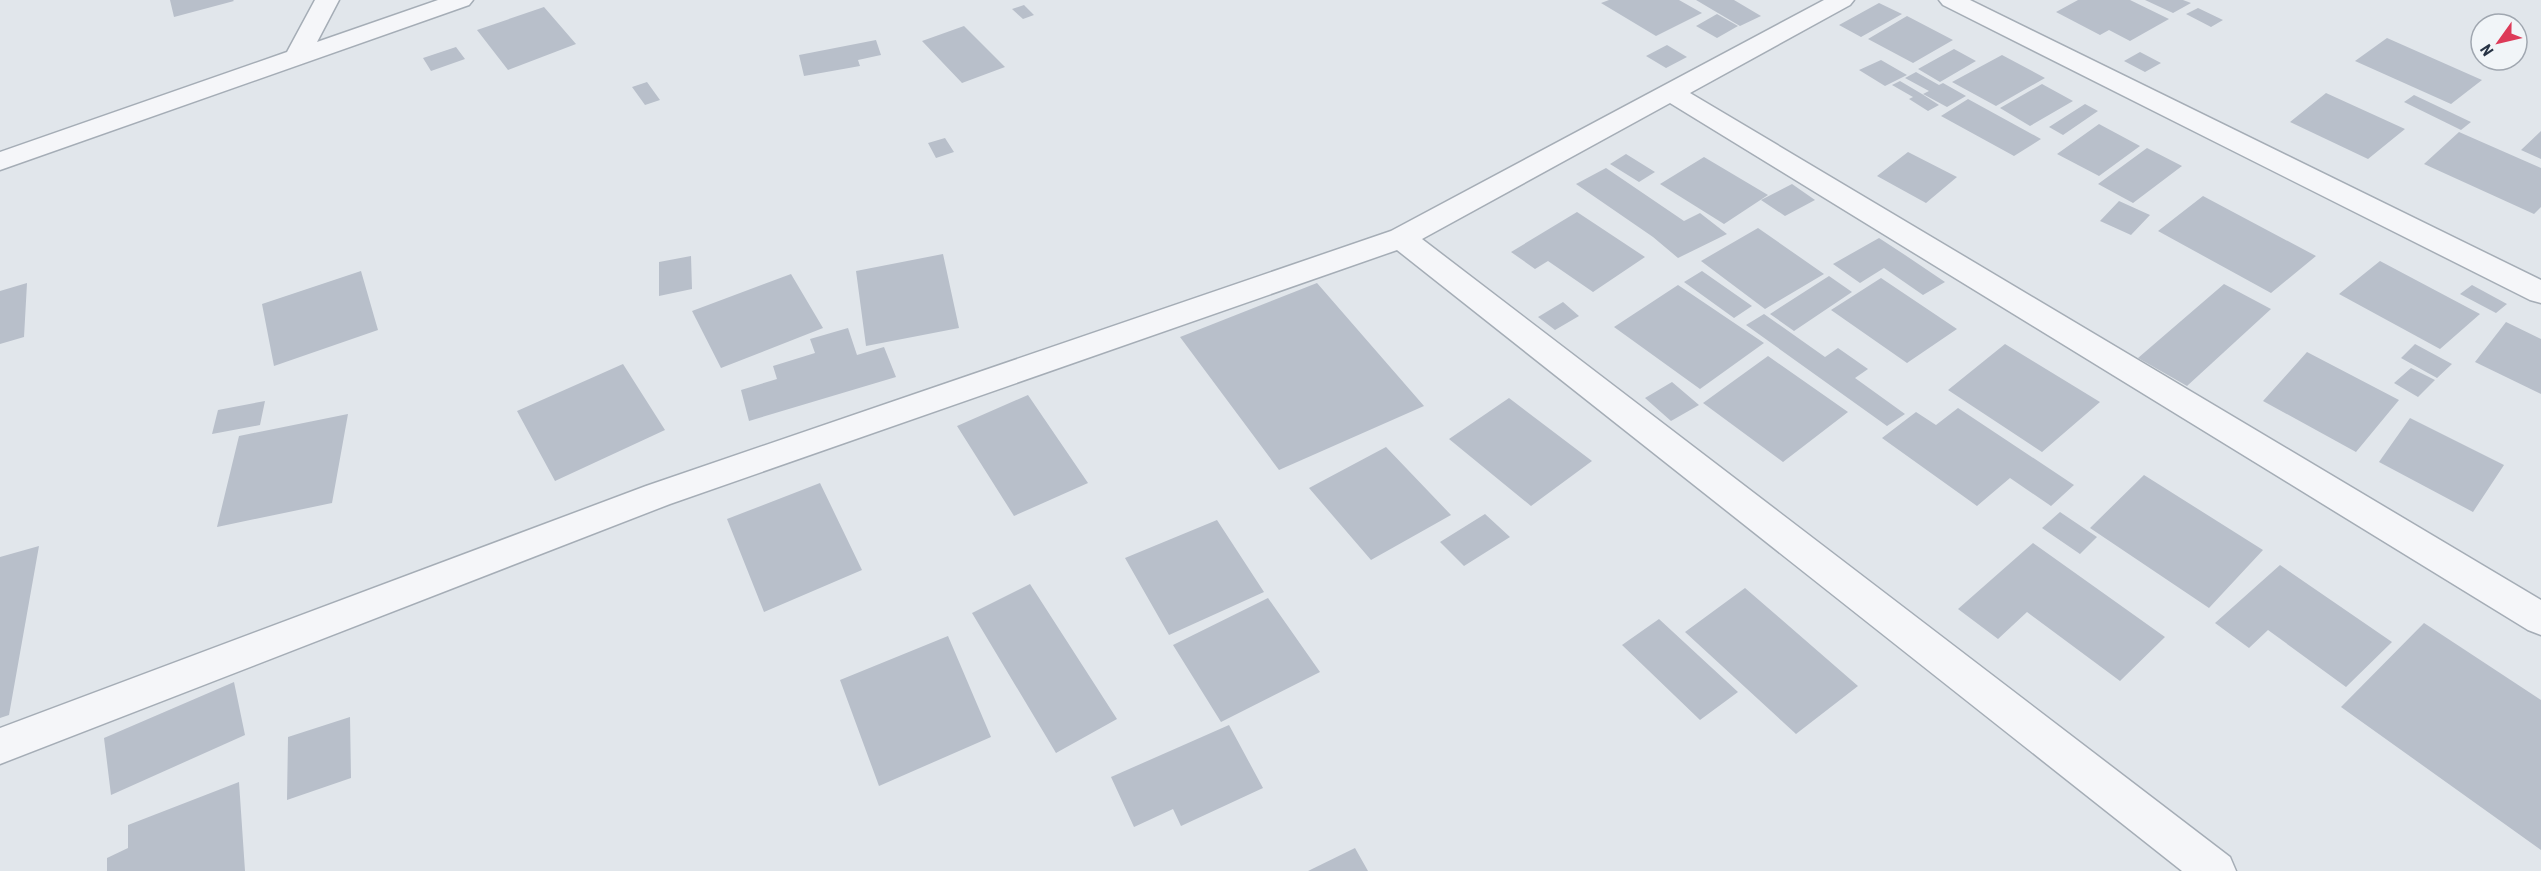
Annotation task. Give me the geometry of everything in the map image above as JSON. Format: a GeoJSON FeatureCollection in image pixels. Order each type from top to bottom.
{"type":"FeatureCollection","features":[{"type":"Feature","properties":{"kind":"street"},"geometry":{"type":"LineString","coordinates":[[297,57],[327,0]]}},
{"type":"Feature","properties":{"kind":"street"},"geometry":{"type":"LineString","coordinates":[[0,161],[461,0]]}},
{"type":"Feature","properties":{"kind":"street"},"geometry":{"type":"LineString","coordinates":[[0,746],[658,495],[1401,238],[1842,0]]}},
{"type":"Feature","properties":{"kind":"street"},"geometry":{"type":"LineString","coordinates":[[1951,0],[2541,293]]}},
{"type":"Feature","properties":{"kind":"street"},"geometry":{"type":"LineString","coordinates":[[1670,92],[2541,619]]}},
{"type":"Feature","properties":{"kind":"street"},"geometry":{"type":"LineString","coordinates":[[1401,238],[2215,871]]}},
{"type":"Feature","properties":{"kind":"building"},"geometry":{"type":"Polygon","coordinates":[[[170,0],[233,0],[234,1],[174,17],[170,0]]]}},
{"type":"Feature","properties":{"kind":"building"},"geometry":{"type":"Polygon","coordinates":[[[1609,0],[1679,0],[1702,13],[1656,36],[1601,3],[1609,0]]]}},
{"type":"Feature","properties":{"kind":"building"},"geometry":{"type":"Polygon","coordinates":[[[1696,0],[1734,0],[1761,16],[1740,26],[1696,0]]]}},
{"type":"Feature","properties":{"kind":"building"},"geometry":{"type":"Polygon","coordinates":[[[2078,0],[2130,0],[2169,19],[2130,41],[2109,30],[2100,35],[2056,12],[2078,0]]]}},
{"type":"Feature","properties":{"kind":"building"},"geometry":{"type":"Polygon","coordinates":[[[2145,0],[2183,0],[2191,3],[2173,13],[2145,0]]]}},
{"type":"Feature","properties":{"kind":"building"},"geometry":{"type":"Polygon","coordinates":[[[1879,3],[1902,14],[1861,37],[1839,25],[1879,3]]]}},
{"type":"Feature","properties":{"kind":"building"},"geometry":{"type":"Polygon","coordinates":[[[1024,5],[1034,15],[1023,19],[1012,9],[1024,5]]]}},
{"type":"Feature","properties":{"kind":"building"},"geometry":{"type":"Polygon","coordinates":[[[544,7],[576,44],[508,70],[477,30],[544,7]]]}},
{"type":"Feature","properties":{"kind":"building"},"geometry":{"type":"Polygon","coordinates":[[[2198,8],[2223,20],[2211,27],[2186,14],[2198,8]]]}},
{"type":"Feature","properties":{"kind":"building"},"geometry":{"type":"Polygon","coordinates":[[[1717,14],[1738,26],[1717,38],[1696,26],[1717,14]]]}},
{"type":"Feature","properties":{"kind":"building"},"geometry":{"type":"Polygon","coordinates":[[[1907,16],[1953,40],[1913,63],[1868,39],[1907,16]]]}},
{"type":"Feature","properties":{"kind":"building"},"geometry":{"type":"Polygon","coordinates":[[[964,26],[1005,67],[962,83],[922,41],[964,26]]]}},
{"type":"Feature","properties":{"kind":"building"},"geometry":{"type":"Polygon","coordinates":[[[2387,38],[2482,80],[2451,104],[2355,61],[2387,38]]]}},
{"type":"Feature","properties":{"kind":"building"},"geometry":{"type":"Polygon","coordinates":[[[876,40],[881,55],[858,60],[860,66],[804,76],[799,55],[876,40]]]}},
{"type":"Feature","properties":{"kind":"building"},"geometry":{"type":"Polygon","coordinates":[[[1667,45],[1687,57],[1666,68],[1646,56],[1667,45]]]}},
{"type":"Feature","properties":{"kind":"building"},"geometry":{"type":"Polygon","coordinates":[[[456,47],[465,59],[431,71],[423,58],[456,47]]]}},
{"type":"Feature","properties":{"kind":"building"},"geometry":{"type":"Polygon","coordinates":[[[1954,49],[1976,61],[1940,82],[1918,69],[1954,49]]]}},
{"type":"Feature","properties":{"kind":"building"},"geometry":{"type":"Polygon","coordinates":[[[2140,52],[2161,63],[2145,72],[2124,61],[2140,52]]]}},
{"type":"Feature","properties":{"kind":"building"},"geometry":{"type":"Polygon","coordinates":[[[2002,55],[2045,78],[1996,106],[1952,82],[2002,55]]]}},
{"type":"Feature","properties":{"kind":"building"},"geometry":{"type":"Polygon","coordinates":[[[1881,60],[1907,75],[1885,86],[1859,70],[1881,60]]]}},
{"type":"Feature","properties":{"kind":"building"},"geometry":{"type":"Polygon","coordinates":[[[1916,72],[1966,96],[1947,107],[1923,94],[1929,91],[1905,78],[1916,72]]]}},
{"type":"Feature","properties":{"kind":"building"},"geometry":{"type":"Polygon","coordinates":[[[1900,81],[1939,105],[1928,111],[1909,99],[1913,97],[1892,85],[1900,81]]]}},
{"type":"Feature","properties":{"kind":"building"},"geometry":{"type":"Polygon","coordinates":[[[647,82],[660,100],[645,105],[632,87],[647,82]]]}},
{"type":"Feature","properties":{"kind":"building"},"geometry":{"type":"Polygon","coordinates":[[[2042,84],[2073,101],[2030,126],[2000,108],[2042,84]]]}},
{"type":"Feature","properties":{"kind":"building"},"geometry":{"type":"Polygon","coordinates":[[[2326,93],[2405,129],[2368,159],[2290,122],[2326,93]]]}},
{"type":"Feature","properties":{"kind":"building"},"geometry":{"type":"Polygon","coordinates":[[[2414,95],[2471,122],[2461,130],[2404,102],[2414,95]]]}},
{"type":"Feature","properties":{"kind":"building"},"geometry":{"type":"Polygon","coordinates":[[[1968,99],[2041,139],[2014,156],[1941,116],[1968,99]]]}},
{"type":"Feature","properties":{"kind":"building"},"geometry":{"type":"Polygon","coordinates":[[[2085,104],[2098,111],[2063,135],[2049,127],[2085,104]]]}},
{"type":"Feature","properties":{"kind":"building"},"geometry":{"type":"Polygon","coordinates":[[[2099,124],[2140,146],[2099,176],[2057,154],[2099,124]]]}},
{"type":"Feature","properties":{"kind":"building"},"geometry":{"type":"Polygon","coordinates":[[[2541,131],[2541,159],[2521,150],[2541,131]]]}},
{"type":"Feature","properties":{"kind":"building"},"geometry":{"type":"Polygon","coordinates":[[[2459,132],[2541,168],[2541,207],[2534,214],[2424,164],[2459,132]]]}},
{"type":"Feature","properties":{"kind":"building"},"geometry":{"type":"Polygon","coordinates":[[[945,138],[954,152],[936,158],[928,143],[945,138]]]}},
{"type":"Feature","properties":{"kind":"building"},"geometry":{"type":"Polygon","coordinates":[[[2147,148],[2182,166],[2133,203],[2098,184],[2147,148]]]}},
{"type":"Feature","properties":{"kind":"building"},"geometry":{"type":"Polygon","coordinates":[[[1908,152],[1957,177],[1926,203],[1877,176],[1908,152]]]}},
{"type":"Feature","properties":{"kind":"building"},"geometry":{"type":"Polygon","coordinates":[[[1626,154],[1655,172],[1639,182],[1610,164],[1626,154]]]}},
{"type":"Feature","properties":{"kind":"building"},"geometry":{"type":"Polygon","coordinates":[[[1704,157],[1768,195],[1724,224],[1660,184],[1704,157]]]}},
{"type":"Feature","properties":{"kind":"building"},"geometry":{"type":"Polygon","coordinates":[[[1606,168],[1684,221],[1700,213],[1727,234],[1678,258],[1653,237],[1576,184],[1606,168]]]}},
{"type":"Feature","properties":{"kind":"building"},"geometry":{"type":"Polygon","coordinates":[[[1792,184],[1815,200],[1785,216],[1761,200],[1792,184]]]}},
{"type":"Feature","properties":{"kind":"building"},"geometry":{"type":"Polygon","coordinates":[[[2203,196],[2316,256],[2271,293],[2158,231],[2203,196]]]}},
{"type":"Feature","properties":{"kind":"building"},"geometry":{"type":"Polygon","coordinates":[[[2119,201],[2150,215],[2131,235],[2100,221],[2119,201]]]}},
{"type":"Feature","properties":{"kind":"building"},"geometry":{"type":"Polygon","coordinates":[[[1577,212],[1645,257],[1593,292],[1548,261],[1535,269],[1511,252],[1577,212]]]}},
{"type":"Feature","properties":{"kind":"building"},"geometry":{"type":"Polygon","coordinates":[[[1758,228],[1824,274],[1765,309],[1701,261],[1758,228]]]}},
{"type":"Feature","properties":{"kind":"building"},"geometry":{"type":"Polygon","coordinates":[[[1879,238],[1945,282],[1923,295],[1884,268],[1860,283],[1833,264],[1879,238]]]}},
{"type":"Feature","properties":{"kind":"building"},"geometry":{"type":"Polygon","coordinates":[[[943,254],[959,328],[866,346],[856,271],[943,254]]]}},
{"type":"Feature","properties":{"kind":"building"},"geometry":{"type":"Polygon","coordinates":[[[691,256],[692,289],[659,296],[659,262],[691,256]]]}},
{"type":"Feature","properties":{"kind":"building"},"geometry":{"type":"Polygon","coordinates":[[[2380,261],[2480,314],[2440,349],[2339,294],[2380,261]]]}},
{"type":"Feature","properties":{"kind":"building"},"geometry":{"type":"Polygon","coordinates":[[[361,271],[378,330],[274,366],[262,304],[361,271]]]}},
{"type":"Feature","properties":{"kind":"building"},"geometry":{"type":"Polygon","coordinates":[[[1702,271],[1752,306],[1734,318],[1684,282],[1702,271]]]}},
{"type":"Feature","properties":{"kind":"building"},"geometry":{"type":"Polygon","coordinates":[[[791,274],[823,328],[721,368],[692,311],[791,274]]]}},
{"type":"Feature","properties":{"kind":"building"},"geometry":{"type":"Polygon","coordinates":[[[1829,276],[1852,292],[1794,331],[1770,314],[1829,276]]]}},
{"type":"Feature","properties":{"kind":"building"},"geometry":{"type":"Polygon","coordinates":[[[1881,278],[1957,329],[1907,363],[1831,310],[1881,278]]]}},
{"type":"Feature","properties":{"kind":"building"},"geometry":{"type":"Polygon","coordinates":[[[27,283],[24,337],[0,344],[0,291],[27,283]]]}},
{"type":"Feature","properties":{"kind":"building"},"geometry":{"type":"Polygon","coordinates":[[[1317,283],[1424,406],[1279,470],[1180,337],[1317,283]]]}},
{"type":"Feature","properties":{"kind":"building"},"geometry":{"type":"Polygon","coordinates":[[[2224,284],[2271,309],[2187,386],[2138,358],[2224,284]]]}},
{"type":"Feature","properties":{"kind":"building"},"geometry":{"type":"Polygon","coordinates":[[[1678,285],[1764,343],[1700,389],[1614,327],[1678,285]]]}},
{"type":"Feature","properties":{"kind":"building"},"geometry":{"type":"Polygon","coordinates":[[[2472,285],[2507,304],[2496,313],[2460,294],[2472,285]]]}},
{"type":"Feature","properties":{"kind":"building"},"geometry":{"type":"Polygon","coordinates":[[[1563,302],[1579,316],[1555,330],[1538,317],[1563,302]]]}},
{"type":"Feature","properties":{"kind":"building"},"geometry":{"type":"Polygon","coordinates":[[[1764,314],[1825,357],[1838,348],[1868,369],[1855,378],[1905,414],[1887,426],[1746,325],[1764,314]]]}},
{"type":"Feature","properties":{"kind":"building"},"geometry":{"type":"Polygon","coordinates":[[[2506,322],[2541,339],[2541,394],[2475,362],[2506,322]]]}},
{"type":"Feature","properties":{"kind":"building"},"geometry":{"type":"Polygon","coordinates":[[[848,328],[857,355],[884,347],[896,377],[749,421],[741,390],[777,379],[773,366],[815,353],[810,339],[848,328]]]}},
{"type":"Feature","properties":{"kind":"building"},"geometry":{"type":"Polygon","coordinates":[[[2005,344],[2100,402],[2042,452],[1948,390],[2005,344]]]}},
{"type":"Feature","properties":{"kind":"building"},"geometry":{"type":"Polygon","coordinates":[[[2415,344],[2452,364],[2437,378],[2401,358],[2415,344]]]}},
{"type":"Feature","properties":{"kind":"building"},"geometry":{"type":"Polygon","coordinates":[[[2307,352],[2399,400],[2356,452],[2263,401],[2307,352]]]}},
{"type":"Feature","properties":{"kind":"building"},"geometry":{"type":"Polygon","coordinates":[[[1768,356],[1848,412],[1783,462],[1703,403],[1768,356]]]}},
{"type":"Feature","properties":{"kind":"building"},"geometry":{"type":"Polygon","coordinates":[[[623,364],[665,430],[555,481],[517,411],[623,364]]]}},
{"type":"Feature","properties":{"kind":"building"},"geometry":{"type":"Polygon","coordinates":[[[2411,368],[2435,380],[2418,397],[2394,383],[2411,368]]]}},
{"type":"Feature","properties":{"kind":"building"},"geometry":{"type":"Polygon","coordinates":[[[1672,382],[1699,405],[1671,421],[1645,398],[1672,382]]]}},
{"type":"Feature","properties":{"kind":"building"},"geometry":{"type":"Polygon","coordinates":[[[1028,395],[1088,483],[1014,516],[957,426],[1028,395]]]}},
{"type":"Feature","properties":{"kind":"building"},"geometry":{"type":"Polygon","coordinates":[[[1509,398],[1592,461],[1531,506],[1449,439],[1509,398]]]}},
{"type":"Feature","properties":{"kind":"building"},"geometry":{"type":"Polygon","coordinates":[[[265,401],[260,425],[212,434],[218,410],[265,401]]]}},
{"type":"Feature","properties":{"kind":"building"},"geometry":{"type":"Polygon","coordinates":[[[1958,408],[2074,485],[2051,506],[2010,478],[1977,506],[1882,438],[1916,412],[1936,425],[1958,408]]]}},
{"type":"Feature","properties":{"kind":"building"},"geometry":{"type":"Polygon","coordinates":[[[348,414],[332,503],[217,527],[239,436],[348,414]]]}},
{"type":"Feature","properties":{"kind":"building"},"geometry":{"type":"Polygon","coordinates":[[[2410,418],[2504,465],[2473,512],[2379,462],[2410,418]]]}},
{"type":"Feature","properties":{"kind":"building"},"geometry":{"type":"Polygon","coordinates":[[[1386,447],[1451,515],[1371,560],[1309,488],[1386,447]]]}},
{"type":"Feature","properties":{"kind":"building"},"geometry":{"type":"Polygon","coordinates":[[[2144,475],[2263,550],[2209,608],[2090,528],[2144,475]]]}},
{"type":"Feature","properties":{"kind":"building"},"geometry":{"type":"Polygon","coordinates":[[[820,483],[862,570],[764,612],[727,519],[820,483]]]}},
{"type":"Feature","properties":{"kind":"building"},"geometry":{"type":"Polygon","coordinates":[[[2060,512],[2097,537],[2080,554],[2042,528],[2060,512]]]}},
{"type":"Feature","properties":{"kind":"building"},"geometry":{"type":"Polygon","coordinates":[[[1485,514],[1510,537],[1464,566],[1440,542],[1485,514]]]}},
{"type":"Feature","properties":{"kind":"building"},"geometry":{"type":"Polygon","coordinates":[[[1217,520],[1264,592],[1169,635],[1125,558],[1217,520]]]}},
{"type":"Feature","properties":{"kind":"building"},"geometry":{"type":"Polygon","coordinates":[[[2033,543],[2165,637],[2120,681],[2027,612],[1998,639],[1958,609],[2033,543]]]}},
{"type":"Feature","properties":{"kind":"building"},"geometry":{"type":"Polygon","coordinates":[[[39,546],[9,715],[0,718],[0,557],[39,546]]]}},
{"type":"Feature","properties":{"kind":"building"},"geometry":{"type":"Polygon","coordinates":[[[2280,565],[2392,642],[2346,687],[2268,630],[2249,648],[2215,623],[2280,565]]]}},
{"type":"Feature","properties":{"kind":"building"},"geometry":{"type":"Polygon","coordinates":[[[1030,584],[1117,719],[1056,753],[972,613],[1030,584]]]}},
{"type":"Feature","properties":{"kind":"building"},"geometry":{"type":"Polygon","coordinates":[[[1745,588],[1858,686],[1796,734],[1685,632],[1745,588]]]}},
{"type":"Feature","properties":{"kind":"building"},"geometry":{"type":"Polygon","coordinates":[[[1268,598],[1320,672],[1221,722],[1173,645],[1268,598]]]}},
{"type":"Feature","properties":{"kind":"building"},"geometry":{"type":"Polygon","coordinates":[[[1659,619],[1738,692],[1700,720],[1622,645],[1659,619]]]}},
{"type":"Feature","properties":{"kind":"building"},"geometry":{"type":"Polygon","coordinates":[[[2424,623],[2541,700],[2541,850],[2341,707],[2424,623]]]}},
{"type":"Feature","properties":{"kind":"building"},"geometry":{"type":"Polygon","coordinates":[[[948,636],[991,737],[879,786],[840,680],[948,636]]]}},
{"type":"Feature","properties":{"kind":"building"},"geometry":{"type":"Polygon","coordinates":[[[234,682],[245,735],[111,795],[104,738],[234,682]]]}},
{"type":"Feature","properties":{"kind":"building"},"geometry":{"type":"Polygon","coordinates":[[[350,717],[351,778],[287,800],[288,737],[350,717]]]}},
{"type":"Feature","properties":{"kind":"building"},"geometry":{"type":"Polygon","coordinates":[[[1229,725],[1263,788],[1181,826],[1173,809],[1134,827],[1111,777],[1229,725]]]}},
{"type":"Feature","properties":{"kind":"building"},"geometry":{"type":"Polygon","coordinates":[[[239,782],[245,871],[107,871],[107,858],[128,848],[128,825],[239,782]]]}},
{"type":"Feature","properties":{"kind":"building"},"geometry":{"type":"Polygon","coordinates":[[[1355,848],[1368,871],[1308,871],[1355,848]]]}}]}
